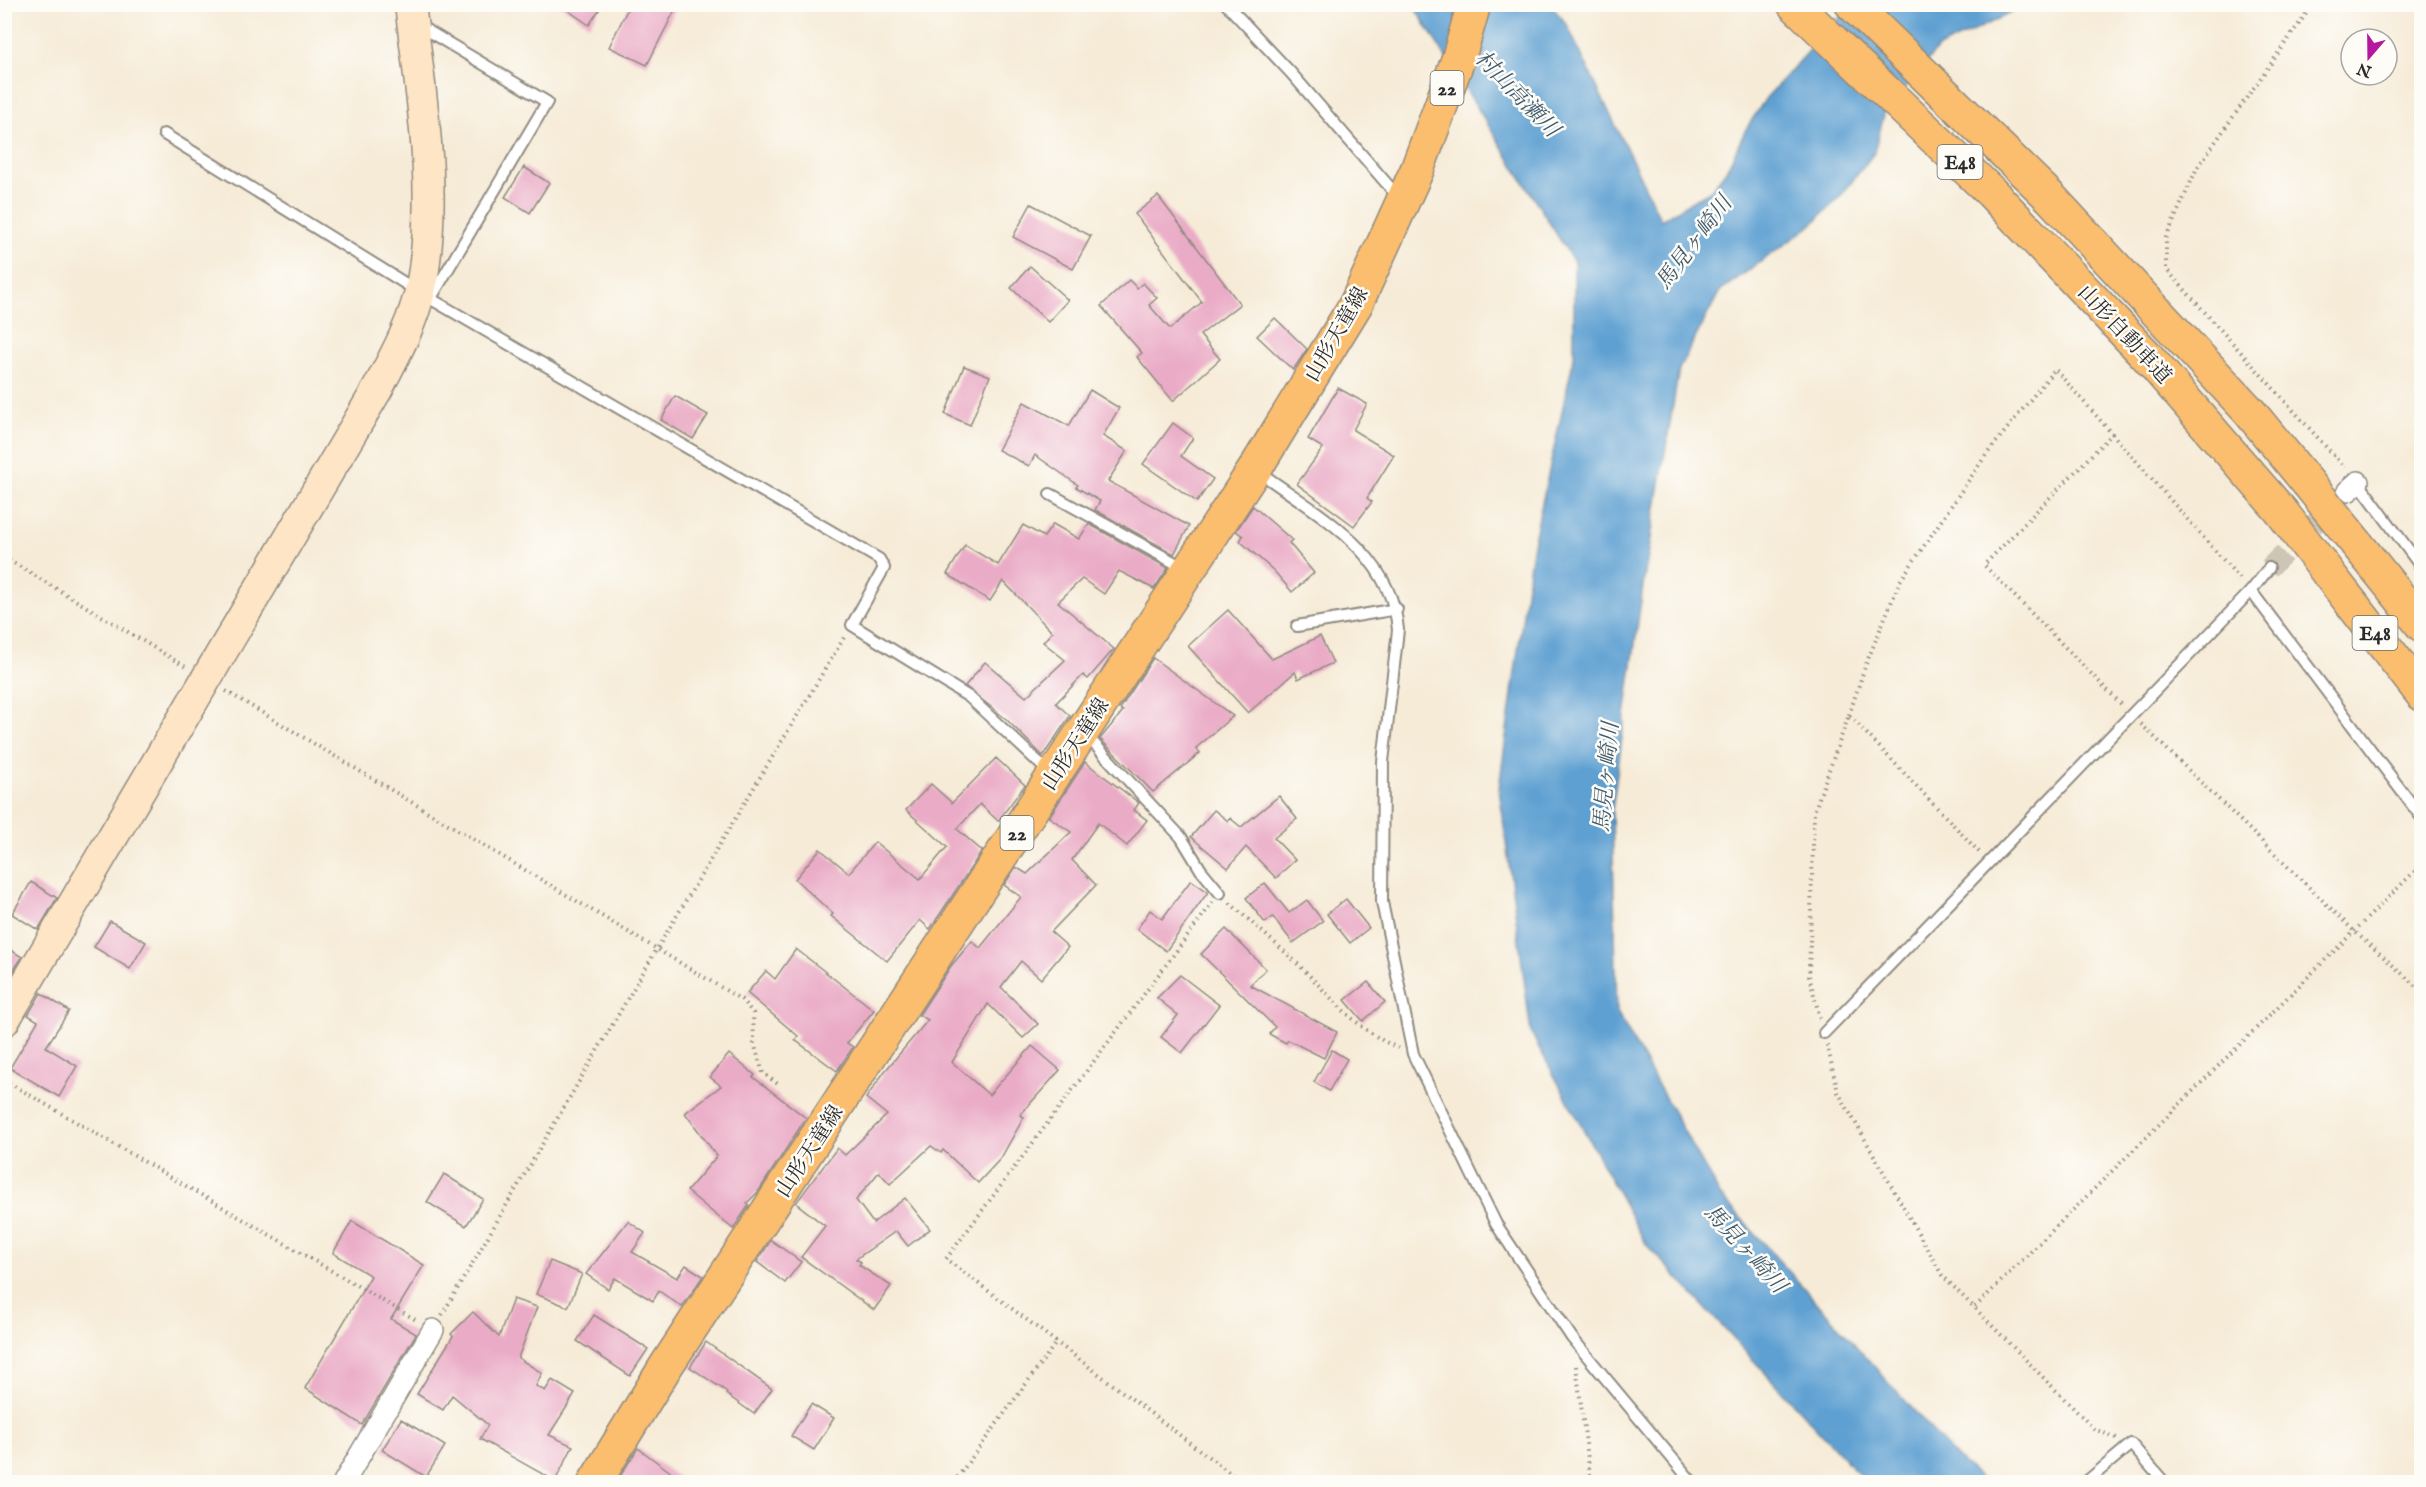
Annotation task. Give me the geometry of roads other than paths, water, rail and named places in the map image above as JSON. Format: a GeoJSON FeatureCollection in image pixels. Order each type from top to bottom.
{"type":"FeatureCollection","features":[{"type":"Feature","properties":{"kind":"main road","name":"山形天童線"},"geometry":{"type":"LineString","coordinates":[[595,1482],[666,1366],[1255,469],[1356,304],[1404,204],[1459,57],[1474,4]]}},
{"type":"Feature","properties":{"kind":"main road","name":"山形自動車道"},"geometry":{"type":"LineString","coordinates":[[1794,4],[1991,192],[2120,327],[2281,511],[2421,694]]}},
{"type":"Feature","properties":{"kind":"main road","name":"山形自動車道"},"geometry":{"type":"LineString","coordinates":[[1852,4],[2050,197],[2249,411],[2421,625]]}},
{"type":"Feature","properties":{"kind":"street"},"geometry":{"type":"LineString","coordinates":[[4,1021],[378,387],[425,295],[428,176],[411,13]]}},
{"type":"Feature","properties":{"kind":"street"},"geometry":{"type":"LineString","coordinates":[[344,1482],[434,1330]]}},
{"type":"Feature","properties":{"kind":"lane"},"geometry":{"type":"LineString","coordinates":[[1226,4],[1291,73],[1404,204]]}},
{"type":"Feature","properties":{"kind":"lane"},"geometry":{"type":"LineString","coordinates":[[411,13],[547,102],[425,295]]}},
{"type":"Feature","properties":{"kind":"lane"},"geometry":{"type":"LineString","coordinates":[[164,134],[425,295],[879,559],[884,568],[852,625],[969,697],[1054,777]]}},
{"type":"Feature","properties":{"kind":"lane"},"geometry":{"type":"LineString","coordinates":[[1255,469],[1348,537],[1374,562],[1396,609],[1398,630],[1383,762],[1382,902],[1413,1054],[1496,1224],[1572,1338],[1692,1482]]}},
{"type":"Feature","properties":{"kind":"lane"},"geometry":{"type":"LineString","coordinates":[[2353,486],[2421,568]]}},
{"type":"Feature","properties":{"kind":"lane"},"geometry":{"type":"LineString","coordinates":[[1050,494],[1187,570]]}},
{"type":"Feature","properties":{"kind":"lane"},"geometry":{"type":"LineString","coordinates":[[1824,1033],[2251,591],[2269,568]]}},
{"type":"Feature","properties":{"kind":"lane"},"geometry":{"type":"LineString","coordinates":[[2251,591],[2421,818]]}},
{"type":"Feature","properties":{"kind":"lane"},"geometry":{"type":"LineString","coordinates":[[1297,626],[1396,609]]}},
{"type":"Feature","properties":{"kind":"lane"},"geometry":{"type":"LineString","coordinates":[[1083,732],[1181,837],[1201,870],[1220,893]]}},
{"type":"Feature","properties":{"kind":"lane"},"geometry":{"type":"LineString","coordinates":[[2086,1482],[2132,1444],[2164,1482]]}},
{"type":"Feature","properties":{"kind":"water"},"geometry":{"type":"Polygon","coordinates":[[[1413,5],[1551,5],[1567,25],[1661,220],[1711,190],[1727,169],[1746,129],[1766,98],[1851,5],[2027,5],[1938,48],[1885,111],[1874,153],[1840,197],[1809,227],[1720,291],[1679,369],[1643,586],[1612,810],[1617,1012],[1720,1195],[1956,1457],[1984,1482],[1866,1482],[1646,1244],[1531,1033],[1499,788],[1532,549],[1574,357],[1574,262],[1413,5]]]}},
{"type":"Feature","properties":{"kind":"tunnel"},"geometry":{"type":"LineString","coordinates":[[2269,568],[2337,502]]}},
{"type":"Feature","properties":{"kind":"water label","name":"村山高瀬川"},"geometry":{"type":"Point","coordinates":[1518,93]}},
{"type":"Feature","properties":{"kind":"water label","name":"馬見ヶ崎川"},"geometry":{"type":"Point","coordinates":[1693,242]}},
{"type":"Feature","properties":{"kind":"water label","name":"馬見ヶ崎川"},"geometry":{"type":"Point","coordinates":[1605,777]}},
{"type":"Feature","properties":{"kind":"water label","name":"馬見ヶ崎川"},"geometry":{"type":"Point","coordinates":[1746,1248]}}]}
